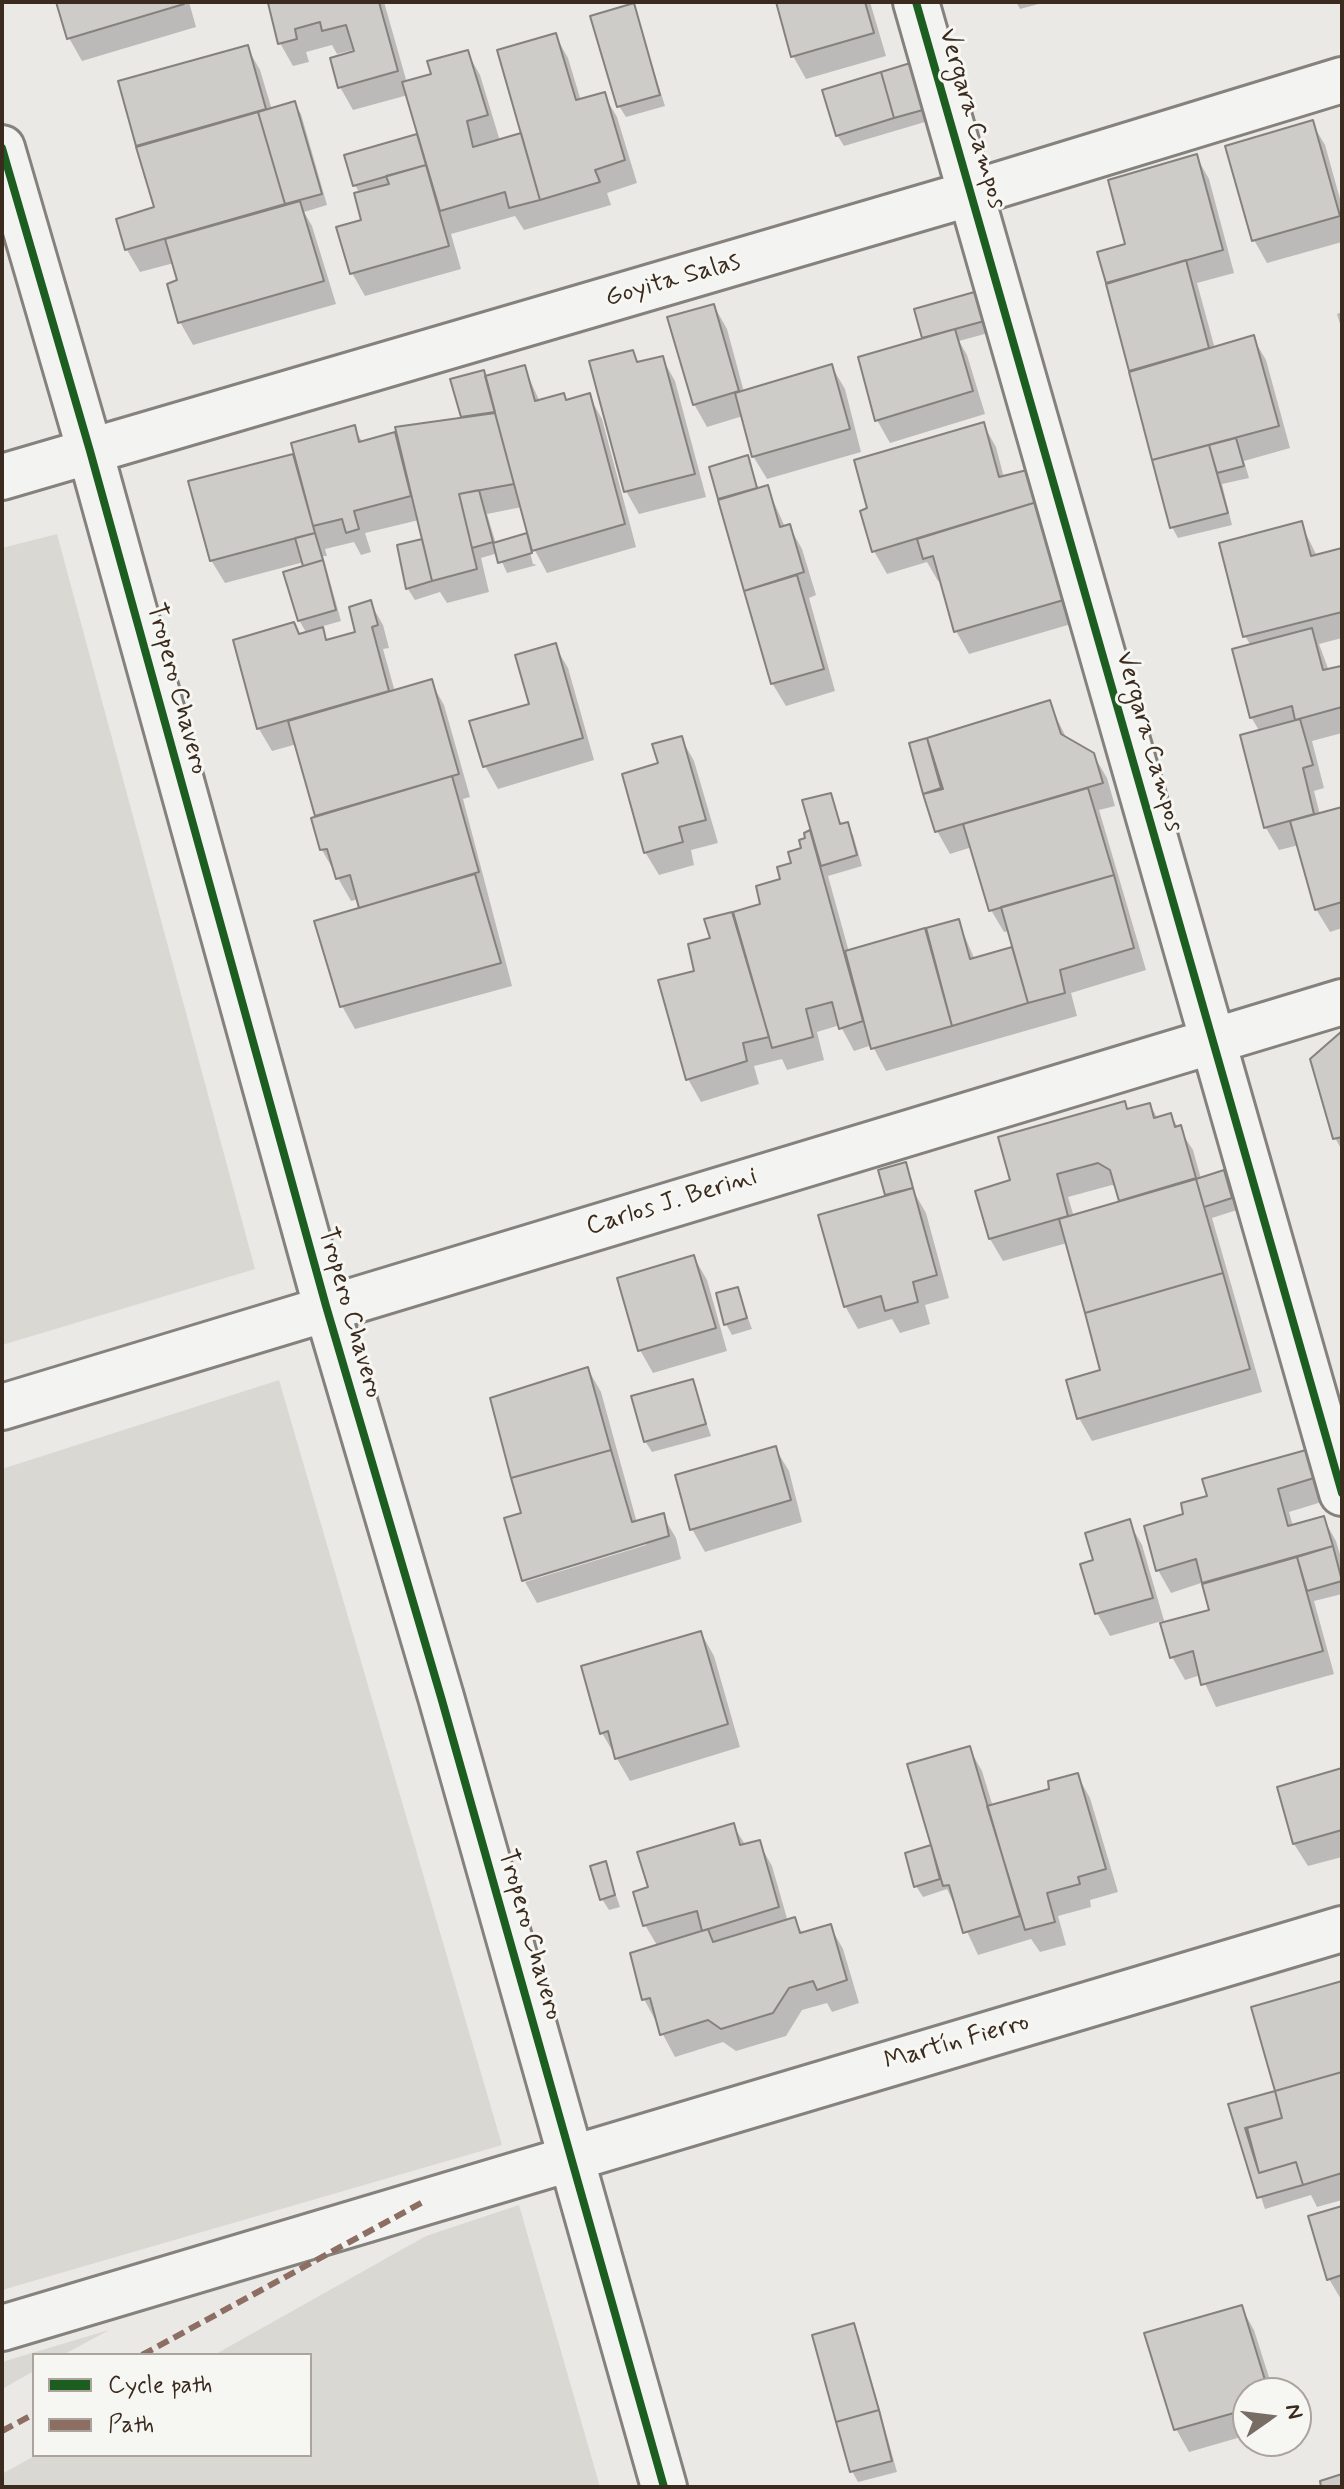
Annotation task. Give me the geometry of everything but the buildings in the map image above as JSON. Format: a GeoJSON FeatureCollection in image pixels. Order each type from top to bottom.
{"type":"FeatureCollection","features":[{"type":"Feature","properties":{"kind":"street","name":"Vergara Campos"},"geometry":{"type":"LineString","coordinates":[[916,2],[1342,1493]]}},
{"type":"Feature","properties":{"kind":"street","name":"Goyita Salas"},"geometry":{"type":"LineString","coordinates":[[2,477],[972,193],[1342,80]]}},
{"type":"Feature","properties":{"kind":"street","name":"Tropero Chavero"},"geometry":{"type":"LineString","coordinates":[[2,148],[90,451],[326,1306],[441,1697],[664,2487]]}},
{"type":"Feature","properties":{"kind":"street","name":"Carlos J. Berini"},"geometry":{"type":"LineString","coordinates":[[2,1407],[326,1306],[1342,1002]]}},
{"type":"Feature","properties":{"kind":"street","name":"Martín Fierro"},"geometry":{"type":"LineString","coordinates":[[2,2328],[1342,1929]]}},
{"type":"Feature","properties":{"kind":"shaded area"},"geometry":{"type":"Polygon","coordinates":[[[57,534],[255,1269],[2,1345],[2,548],[57,534]]]}},
{"type":"Feature","properties":{"kind":"shaded area"},"geometry":{"type":"Polygon","coordinates":[[[279,1380],[502,2145],[2,2290],[2,1469],[279,1380]]]}},
{"type":"Feature","properties":{"kind":"shaded area"},"geometry":{"type":"Polygon","coordinates":[[[519,2205],[600,2487],[2,2487],[2,2474],[32,2457],[312,2457],[312,2353],[218,2353],[426,2236],[519,2205]]]}},
{"type":"Feature","properties":{"kind":"shaded area"},"geometry":{"type":"Polygon","coordinates":[[[109,2330],[67,2353],[32,2353],[109,2330]]]}},
{"type":"Feature","properties":{"kind":"shaded area"},"geometry":{"type":"Polygon","coordinates":[[[32,2353],[32,2372],[2,2389],[2,2362],[32,2353]]]}},
{"type":"Feature","properties":{"kind":"marked path"},"geometry":{"type":"LineString","coordinates":[[146,2353],[423,2202]]}},
{"type":"Feature","properties":{"kind":"marked path"},"geometry":{"type":"LineString","coordinates":[[2,2431],[32,2415]]}},
{"type":"Feature","properties":{"kind":"cycle path"},"geometry":{"type":"LineString","coordinates":[[916,2],[1342,1493]]}},
{"type":"Feature","properties":{"kind":"cycle path"},"geometry":{"type":"LineString","coordinates":[[2,148],[90,451],[326,1306],[441,1697],[664,2487]]}}]}
